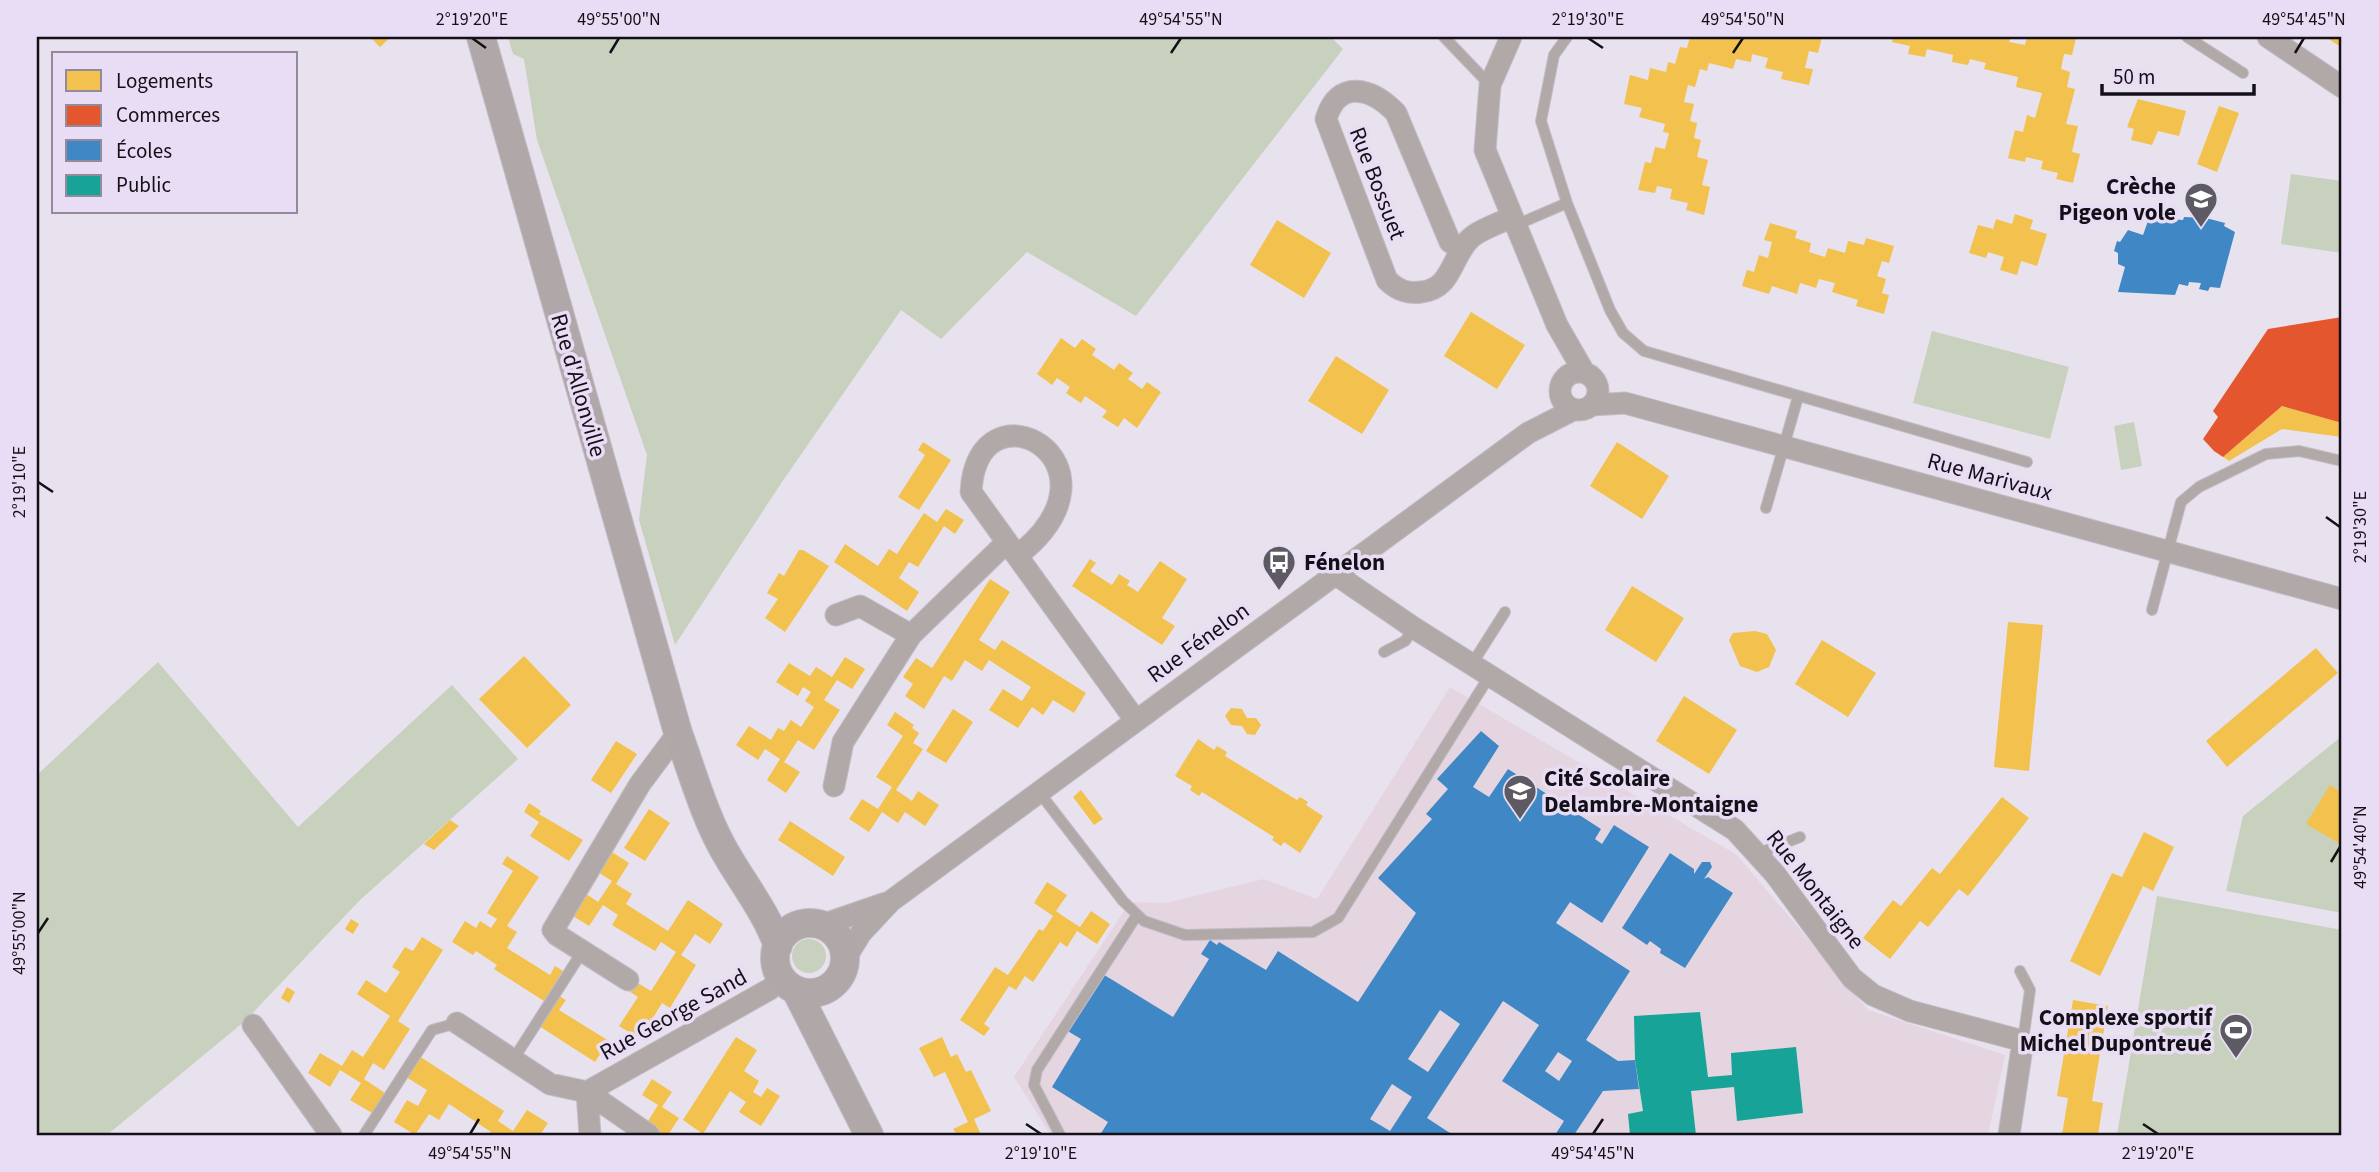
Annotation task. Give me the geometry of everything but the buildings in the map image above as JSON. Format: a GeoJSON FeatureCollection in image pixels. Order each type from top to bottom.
{"type":"FeatureCollection","features":[{"type":"Feature","properties":{"kind":"main road","name":"Rue d'Allonville"},"geometry":{"type":"LineString","coordinates":[[481,37],[678,733],[706,811],[727,856],[748,888],[778,946]]}},
{"type":"Feature","properties":{"kind":"main road","name":"Rue d'Allonville"},"geometry":{"type":"LineString","coordinates":[[748,888],[812,924]]}},
{"type":"Feature","properties":{"kind":"main road"},"geometry":{"type":"LineString","coordinates":[[847,1087],[836,1051],[831,1013],[833,985],[844,968],[845,959],[839,938],[812,924],[788,932],[778,946],[776,963],[847,1087],[869,1135]]}},
{"type":"Feature","properties":{"kind":"main road"},"geometry":{"type":"LineString","coordinates":[[789,985],[816,993],[833,985]]}},
{"type":"Feature","properties":{"kind":"street"},"geometry":{"type":"LineString","coordinates":[[1511,37],[1490,85],[1485,150],[1565,341],[1578,392]]}},
{"type":"Feature","properties":{"kind":"street"},"geometry":{"type":"LineString","coordinates":[[2268,37],[2342,87]]}},
{"type":"Feature","properties":{"kind":"street","name":"Rue Bossuet"},"geometry":{"type":"LineString","coordinates":[[1462,248],[1450,242],[1396,113],[1384,100],[1367,93],[1352,90],[1339,96],[1330,106],[1326,119],[1387,281],[1397,289],[1413,293],[1432,291],[1450,275],[1462,248],[1474,235],[1514,221]]}},
{"type":"Feature","properties":{"kind":"street","name":"Rue Marivaux"},"geometry":{"type":"LineString","coordinates":[[1578,392],[2342,599]]}},
{"type":"Feature","properties":{"kind":"street","name":"Rue Fénelon"},"geometry":{"type":"LineString","coordinates":[[845,959],[861,933],[891,901],[1536,427],[1578,392]]}},
{"type":"Feature","properties":{"kind":"street"},"geometry":{"type":"LineString","coordinates":[[834,786],[844,742],[911,635],[1012,549],[1046,527],[1058,505],[1063,483],[1059,465],[1046,449],[1026,439],[1006,435],[990,443],[977,456],[971,492],[1012,549],[1136,721]]}},
{"type":"Feature","properties":{"kind":"street","name":"Rue Montaigne"},"geometry":{"type":"LineString","coordinates":[[1335,574],[1414,628],[1735,830],[1757,854],[1852,978],[1873,995],[1910,1011],[2023,1041]]}},
{"type":"Feature","properties":{"kind":"street"},"geometry":{"type":"LineString","coordinates":[[836,615],[860,606],[911,635]]}},
{"type":"Feature","properties":{"kind":"street"},"geometry":{"type":"LineString","coordinates":[[628,980],[557,935],[553,929],[554,924],[640,784],[678,733]]}},
{"type":"Feature","properties":{"kind":"street","name":"Rue Fénelon"},"geometry":{"type":"LineString","coordinates":[[812,924],[891,901]]}},
{"type":"Feature","properties":{"kind":"street","name":"Rue George Sand"},"geometry":{"type":"LineString","coordinates":[[457,1023],[550,1084],[587,1092],[770,989],[789,985]]}},
{"type":"Feature","properties":{"kind":"street"},"geometry":{"type":"LineString","coordinates":[[254,1025],[331,1135]]}},
{"type":"Feature","properties":{"kind":"street"},"geometry":{"type":"LineString","coordinates":[[2009,1135],[2023,1041]]}},
{"type":"Feature","properties":{"kind":"street"},"geometry":{"type":"LineString","coordinates":[[587,1092],[649,1135]]}},
{"type":"Feature","properties":{"kind":"street","name":"Rue George Sand"},"geometry":{"type":"LineString","coordinates":[[587,1092],[590,1135]]}},
{"type":"Feature","properties":{"kind":"lane"},"geometry":{"type":"LineString","coordinates":[[1444,37],[1490,85]]}},
{"type":"Feature","properties":{"kind":"lane"},"geometry":{"type":"LineString","coordinates":[[1567,37],[1555,55],[1541,121],[1566,203],[1610,310],[1623,333],[1644,351],[2027,462]]}},
{"type":"Feature","properties":{"kind":"lane"},"geometry":{"type":"LineString","coordinates":[[2187,37],[2244,73]]}},
{"type":"Feature","properties":{"kind":"lane"},"geometry":{"type":"LineString","coordinates":[[1514,221],[1566,203]]}},
{"type":"Feature","properties":{"kind":"lane"},"geometry":{"type":"LineString","coordinates":[[1766,508],[1798,397]]}},
{"type":"Feature","properties":{"kind":"lane"},"geometry":{"type":"LineString","coordinates":[[2152,610],[2181,502],[2199,487],[2266,454],[2299,451],[2342,461]]}},
{"type":"Feature","properties":{"kind":"lane"},"geometry":{"type":"LineString","coordinates":[[1472,664],[1505,612]]}},
{"type":"Feature","properties":{"kind":"lane"},"geometry":{"type":"LineString","coordinates":[[1384,652],[1405,641],[1414,628]]}},
{"type":"Feature","properties":{"kind":"lane"},"geometry":{"type":"LineString","coordinates":[[1039,792],[1143,921],[1185,935],[1313,932],[1338,918],[1490,675]]}},
{"type":"Feature","properties":{"kind":"lane"},"geometry":{"type":"LineString","coordinates":[[1757,854],[1800,837]]}},
{"type":"Feature","properties":{"kind":"lane"},"geometry":{"type":"LineString","coordinates":[[1059,1135],[1034,1085],[1037,1070],[1137,915]]}},
{"type":"Feature","properties":{"kind":"lane"},"geometry":{"type":"LineString","coordinates":[[513,1060],[582,952]]}},
{"type":"Feature","properties":{"kind":"lane"},"geometry":{"type":"LineString","coordinates":[[2020,971],[2030,990],[2023,1041]]}},
{"type":"Feature","properties":{"kind":"lane","name":"Rue George Sand"},"geometry":{"type":"LineString","coordinates":[[364,1135],[432,1030],[457,1023]]}},
{"type":"Feature","properties":{"kind":"shaded area"},"geometry":{"type":"Polygon","coordinates":[[[1450,687],[1737,855],[1868,1010],[2005,1055],[1988,1135],[1051,1135],[1014,1077],[1130,902],[1165,903],[1264,879],[1317,899],[1450,687]]]}},
{"type":"Feature","properties":{"kind":"green space"},"geometry":{"type":"Polygon","coordinates":[[[508,37],[1331,37],[1343,49],[1136,316],[1027,252],[941,339],[901,310],[782,482],[675,645],[639,520],[647,455],[537,140],[524,59],[513,54],[508,37]]]}},
{"type":"Feature","properties":{"kind":"green space"},"geometry":{"type":"Polygon","coordinates":[[[2291,174],[2342,181],[2342,253],[2281,244],[2291,174]]]}},
{"type":"Feature","properties":{"kind":"green space"},"geometry":{"type":"Polygon","coordinates":[[[1932,331],[2069,367],[2050,439],[1913,403],[1932,331]]]}},
{"type":"Feature","properties":{"kind":"green space"},"geometry":{"type":"Polygon","coordinates":[[[2134,422],[2142,466],[2121,470],[2114,426],[2134,422]]]}},
{"type":"Feature","properties":{"kind":"green space"},"geometry":{"type":"Polygon","coordinates":[[[158,662],[298,827],[452,685],[518,759],[360,900],[245,1021],[107,1135],[37,1135],[37,775],[158,662]]]}},
{"type":"Feature","properties":{"kind":"green space"},"geometry":{"type":"Polygon","coordinates":[[[2342,736],[2342,913],[2226,891],[2243,816],[2342,736]]]}},
{"type":"Feature","properties":{"kind":"green space","name":"Complexe sportif Michel Dupontreué"},"geometry":{"type":"Polygon","coordinates":[[[2157,896],[2342,930],[2342,1135],[2117,1135],[2157,896]]]}},
{"type":"Feature","properties":{"kind":"green space"},"geometry":{"type":"Polygon","coordinates":[[[809,939],[821,944],[826,956],[821,968],[809,973],[797,968],[792,956],[797,944],[809,939]]]}},
{"type":"Feature","properties":{"kind":"place","name":"Crèche Pigeon vole"},"geometry":{"type":"Point","coordinates":[2201,229]}},
{"type":"Feature","properties":{"kind":"place","name":"Fénelon"},"geometry":{"type":"Point","coordinates":[1279,592]}},
{"type":"Feature","properties":{"kind":"place","name":"Cité Scolaire Delambre-Montaigne"},"geometry":{"type":"Point","coordinates":[1520,821]}},
{"type":"Feature","properties":{"kind":"place","name":"Complexe sportif Michel Dupontreué"},"geometry":{"type":"Point","coordinates":[2236,1060]}}]}
